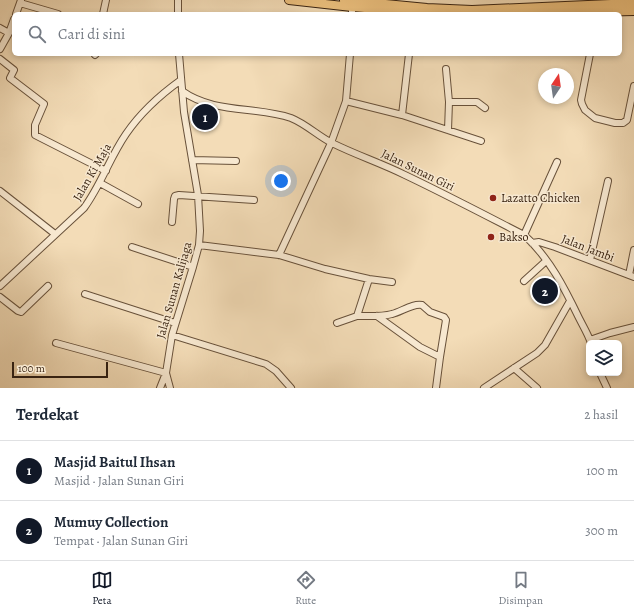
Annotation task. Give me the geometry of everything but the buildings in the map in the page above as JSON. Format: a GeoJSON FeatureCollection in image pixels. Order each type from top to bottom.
{"type":"FeatureCollection","features":[{"type":"Feature","properties":{"kind":"main road"},"geometry":{"type":"LineString","coordinates":[[289,0],[352,11],[382,12]]}},
{"type":"Feature","properties":{"kind":"main road"},"geometry":{"type":"LineString","coordinates":[[344,0],[427,8],[472,10],[525,3],[592,12]]}},
{"type":"Feature","properties":{"kind":"main road"},"geometry":{"type":"LineString","coordinates":[[534,12],[634,3]]}},
{"type":"Feature","properties":{"kind":"main road"},"geometry":{"type":"LineString","coordinates":[[615,12],[634,11]]}},
{"type":"Feature","properties":{"kind":"street"},"geometry":{"type":"LineString","coordinates":[[103,12],[106,0]]}},
{"type":"Feature","properties":{"kind":"street"},"geometry":{"type":"LineString","coordinates":[[178,0],[178,12]]}},
{"type":"Feature","properties":{"kind":"street"},"geometry":{"type":"LineString","coordinates":[[17,12],[21,2],[52,12]]}},
{"type":"Feature","properties":{"kind":"street"},"geometry":{"type":"LineString","coordinates":[[0,49],[12,25]]}},
{"type":"Feature","properties":{"kind":"street"},"geometry":{"type":"LineString","coordinates":[[0,28],[9,33]]}},
{"type":"Feature","properties":{"kind":"street","name":"Jalan Sunan Kalijaga"},"geometry":{"type":"LineString","coordinates":[[160,388],[166,373],[175,323],[199,245],[200,231],[198,196],[184,112],[180,56]]}},
{"type":"Feature","properties":{"kind":"street"},"geometry":{"type":"LineString","coordinates":[[279,256],[331,143],[346,101],[350,56]]}},
{"type":"Feature","properties":{"kind":"street"},"geometry":{"type":"LineString","coordinates":[[402,115],[409,56]]}},
{"type":"Feature","properties":{"kind":"street"},"geometry":{"type":"LineString","coordinates":[[590,56],[581,100],[585,110],[595,118],[614,123],[623,123],[627,120],[634,86]]}},
{"type":"Feature","properties":{"kind":"street"},"geometry":{"type":"LineString","coordinates":[[0,59],[14,70],[10,78],[44,104],[34,125],[35,135],[106,171]]}},
{"type":"Feature","properties":{"kind":"street"},"geometry":{"type":"LineString","coordinates":[[446,69],[449,102],[448,130]]}},
{"type":"Feature","properties":{"kind":"street","name":"Jalan Ki Maja"},"geometry":{"type":"LineString","coordinates":[[0,286],[3,278],[74,219],[84,208],[94,195],[126,134],[140,116],[152,104],[181,80]]}},
{"type":"Feature","properties":{"kind":"street","name":"Jalan Sunan Giri"},"geometry":{"type":"LineString","coordinates":[[182,92],[218,106],[231,109],[263,112],[292,119],[313,130],[331,143],[404,174],[524,236],[532,243],[556,276],[589,340]]}},
{"type":"Feature","properties":{"kind":"street"},"geometry":{"type":"LineString","coordinates":[[346,101],[402,115],[481,141]]}},
{"type":"Feature","properties":{"kind":"street"},"geometry":{"type":"LineString","coordinates":[[449,102],[477,102],[485,108]]}},
{"type":"Feature","properties":{"kind":"street"},"geometry":{"type":"LineString","coordinates":[[192,160],[236,161]]}},
{"type":"Feature","properties":{"kind":"street"},"geometry":{"type":"LineString","coordinates":[[524,236],[557,162]]}},
{"type":"Feature","properties":{"kind":"street"},"geometry":{"type":"LineString","coordinates":[[590,260],[608,180]]}},
{"type":"Feature","properties":{"kind":"street"},"geometry":{"type":"LineString","coordinates":[[100,183],[138,204]]}},
{"type":"Feature","properties":{"kind":"street"},"geometry":{"type":"LineString","coordinates":[[0,191],[55,234]]}},
{"type":"Feature","properties":{"kind":"street"},"geometry":{"type":"LineString","coordinates":[[172,222],[175,196],[179,195],[254,200]]}},
{"type":"Feature","properties":{"kind":"street","name":"Jalan Jambi"},"geometry":{"type":"LineString","coordinates":[[532,243],[545,244],[631,276]]}},
{"type":"Feature","properties":{"kind":"street"},"geometry":{"type":"LineString","coordinates":[[199,245],[279,256],[325,269],[369,279],[392,282]]}},
{"type":"Feature","properties":{"kind":"street"},"geometry":{"type":"LineString","coordinates":[[132,247],[193,267]]}},
{"type":"Feature","properties":{"kind":"street"},"geometry":{"type":"LineString","coordinates":[[631,276],[634,250]]}},
{"type":"Feature","properties":{"kind":"street"},"geometry":{"type":"LineString","coordinates":[[524,281],[546,261]]}},
{"type":"Feature","properties":{"kind":"street"},"geometry":{"type":"LineString","coordinates":[[357,316],[369,279]]}},
{"type":"Feature","properties":{"kind":"street"},"geometry":{"type":"LineString","coordinates":[[0,297],[21,312],[48,286]]}},
{"type":"Feature","properties":{"kind":"street"},"geometry":{"type":"LineString","coordinates":[[85,294],[175,323]]}},
{"type":"Feature","properties":{"kind":"street"},"geometry":{"type":"LineString","coordinates":[[484,388],[537,353],[545,345],[570,301]]}},
{"type":"Feature","properties":{"kind":"street"},"geometry":{"type":"LineString","coordinates":[[337,323],[357,316],[391,315],[419,305],[422,305],[430,312],[444,317],[446,320],[436,388]]}},
{"type":"Feature","properties":{"kind":"street"},"geometry":{"type":"LineString","coordinates":[[377,316],[420,347],[440,357]]}},
{"type":"Feature","properties":{"kind":"street"},"geometry":{"type":"LineString","coordinates":[[594,340],[610,333],[634,327]]}},
{"type":"Feature","properties":{"kind":"street"},"geometry":{"type":"LineString","coordinates":[[172,335],[266,364],[276,371],[291,388]]}},
{"type":"Feature","properties":{"kind":"street"},"geometry":{"type":"LineString","coordinates":[[56,343],[166,373],[170,388]]}},
{"type":"Feature","properties":{"kind":"street"},"geometry":{"type":"LineString","coordinates":[[514,368],[537,388]]}},
{"type":"Feature","properties":{"kind":"street"},"geometry":{"type":"LineString","coordinates":[[601,376],[607,388]]}},
{"type":"Feature","properties":{"kind":"place","name":"Masjid Baitul Ihsan"},"geometry":{"type":"Point","coordinates":[205,117]}},
{"type":"Feature","properties":{"kind":"place","name":"Lazatto Chicken"},"geometry":{"type":"Point","coordinates":[493,198]}},
{"type":"Feature","properties":{"kind":"place","name":"Bakso"},"geometry":{"type":"Point","coordinates":[491,237]}},
{"type":"Feature","properties":{"kind":"place","name":"Mumuy Collection"},"geometry":{"type":"Point","coordinates":[545,291]}}]}
